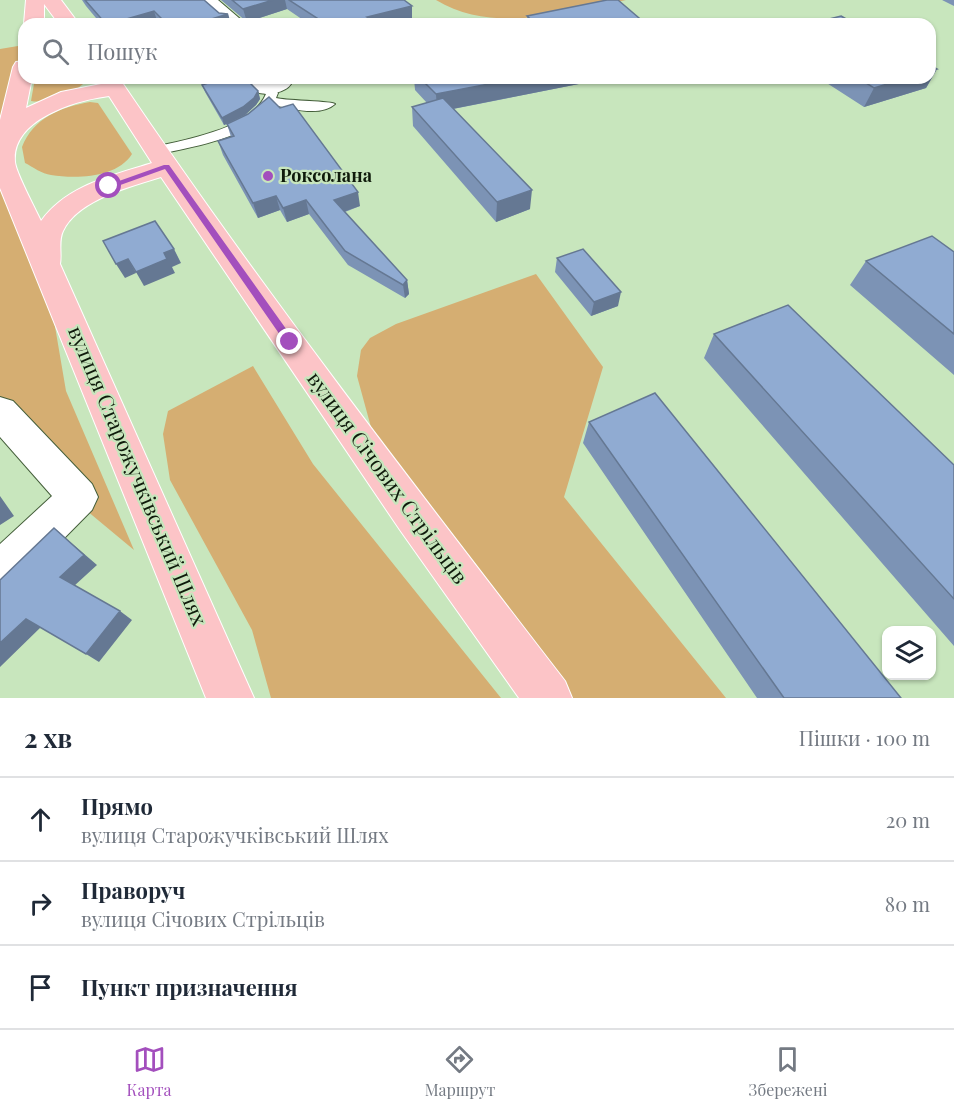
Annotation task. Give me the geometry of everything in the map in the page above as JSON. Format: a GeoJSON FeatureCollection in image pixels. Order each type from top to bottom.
{"type":"FeatureCollection","features":[{"type":"Feature","properties":{"kind":"main road"},"geometry":{"type":"LineString","coordinates":[[34,18],[35,0]]}},
{"type":"Feature","properties":{"kind":"main road"},"geometry":{"type":"LineString","coordinates":[[51,0],[64,18]]}},
{"type":"Feature","properties":{"kind":"main road","name":"вулиця Старожучківський Шлях"},"geometry":{"type":"LineString","coordinates":[[19,84],[3,139],[2,162],[46,262],[226,696]]}},
{"type":"Feature","properties":{"kind":"main road"},"geometry":{"type":"LineString","coordinates":[[3,139],[36,109],[58,99],[112,84]]}},
{"type":"Feature","properties":{"kind":"main road","name":"вулиця Січових Стрільців"},"geometry":{"type":"LineString","coordinates":[[112,84],[161,158],[414,518],[548,698]]}},
{"type":"Feature","properties":{"kind":"main road","name":"вулиця Старожучківський Шлях"},"geometry":{"type":"LineString","coordinates":[[46,262],[48,232],[63,210],[161,158]]}},
{"type":"Feature","properties":{"kind":"street"},"geometry":{"type":"LineString","coordinates":[[206,0],[228,18]]}},
{"type":"Feature","properties":{"kind":"street"},"geometry":{"type":"LineString","coordinates":[[0,412],[78,496],[0,573]]}},
{"type":"Feature","properties":{"kind":"lane"},"geometry":{"type":"LineString","coordinates":[[257,84],[272,89],[294,106],[314,108],[329,104]]}},
{"type":"Feature","properties":{"kind":"lane"},"geometry":{"type":"LineString","coordinates":[[161,158],[241,126],[256,117],[272,89]]}},
{"type":"Feature","properties":{"kind":"shaded area"},"geometry":{"type":"Polygon","coordinates":[[[436,0],[626,0],[530,18],[498,18],[458,11],[436,0]]]}},
{"type":"Feature","properties":{"kind":"shaded area"},"geometry":{"type":"Polygon","coordinates":[[[18,46],[19,84],[4,140],[44,262],[66,391],[134,550],[15,451],[0,430],[0,49],[18,46]]]}},
{"type":"Feature","properties":{"kind":"shaded area"},"geometry":{"type":"Polygon","coordinates":[[[34,84],[82,84],[60,97],[45,101],[31,101],[34,84]]]}},
{"type":"Feature","properties":{"kind":"shaded area"},"geometry":{"type":"Polygon","coordinates":[[[90,102],[98,103],[132,154],[125,162],[106,172],[72,177],[41,172],[25,163],[22,147],[33,128],[59,111],[90,102]]]}},
{"type":"Feature","properties":{"kind":"shaded area"},"geometry":{"type":"Polygon","coordinates":[[[536,274],[603,367],[564,497],[726,698],[554,698],[383,471],[357,376],[361,350],[370,338],[396,324],[536,274]]]}},
{"type":"Feature","properties":{"kind":"shaded area"},"geometry":{"type":"Polygon","coordinates":[[[253,366],[313,464],[501,698],[271,698],[252,630],[170,480],[163,434],[168,411],[253,366]]]}},
{"type":"Feature","properties":{"kind":"building"},"geometry":{"type":"Polygon","coordinates":[[[85,0],[204,0],[219,13],[228,14],[215,18],[161,18],[154,11],[130,18],[101,18],[85,0]]]}},
{"type":"Feature","properties":{"kind":"building"},"geometry":{"type":"Polygon","coordinates":[[[232,0],[273,0],[243,9],[232,0]]]}},
{"type":"Feature","properties":{"kind":"building"},"geometry":{"type":"Polygon","coordinates":[[[289,0],[404,0],[412,6],[367,17],[369,18],[317,18],[289,0]]]}},
{"type":"Feature","properties":{"kind":"building"},"geometry":{"type":"Polygon","coordinates":[[[607,0],[618,0],[639,18],[529,18],[527,16],[607,0]]]}},
{"type":"Feature","properties":{"kind":"building"},"geometry":{"type":"Polygon","coordinates":[[[251,84],[258,91],[254,98],[243,107],[222,118],[202,85],[251,84]]]}},
{"type":"Feature","properties":{"kind":"building"},"geometry":{"type":"Polygon","coordinates":[[[426,84],[488,84],[436,94],[426,84]]]}},
{"type":"Feature","properties":{"kind":"building"},"geometry":{"type":"Polygon","coordinates":[[[868,84],[887,84],[874,88],[868,84]]]}},
{"type":"Feature","properties":{"kind":"building"},"geometry":{"type":"Polygon","coordinates":[[[269,97],[280,108],[293,104],[358,192],[334,200],[407,280],[403,285],[345,251],[306,200],[283,208],[276,196],[253,203],[218,141],[234,136],[227,124],[248,114],[269,97]]]}},
{"type":"Feature","properties":{"kind":"building"},"geometry":{"type":"Polygon","coordinates":[[[443,98],[532,190],[497,202],[412,107],[443,98]]]}},
{"type":"Feature","properties":{"kind":"building"},"geometry":{"type":"Polygon","coordinates":[[[155,221],[174,249],[164,253],[167,259],[136,272],[128,259],[116,264],[103,241],[155,221]]]}},
{"type":"Feature","properties":{"kind":"building"},"geometry":{"type":"Polygon","coordinates":[[[932,236],[954,252],[954,334],[866,261],[932,236]]]}},
{"type":"Feature","properties":{"kind":"building"},"geometry":{"type":"Polygon","coordinates":[[[583,249],[621,292],[594,302],[557,258],[583,249]]]}},
{"type":"Feature","properties":{"kind":"building"},"geometry":{"type":"Polygon","coordinates":[[[788,305],[954,465],[954,599],[714,334],[788,305]]]}},
{"type":"Feature","properties":{"kind":"building"},"geometry":{"type":"Polygon","coordinates":[[[655,393],[882,674],[882,680],[886,680],[901,698],[784,698],[589,422],[655,393]]]}},
{"type":"Feature","properties":{"kind":"building"},"geometry":{"type":"Polygon","coordinates":[[[54,528],[84,555],[60,577],[120,611],[86,654],[26,619],[0,643],[0,580],[54,528]]]}},
{"type":"Feature","properties":{"kind":"place","name":"Роксолана"},"geometry":{"type":"Point","coordinates":[268,176]}},
{"type":"Feature","properties":{"kind":"route"},"geometry":{"type":"LineString","coordinates":[[109,186],[167,166],[290,342]]}}]}
